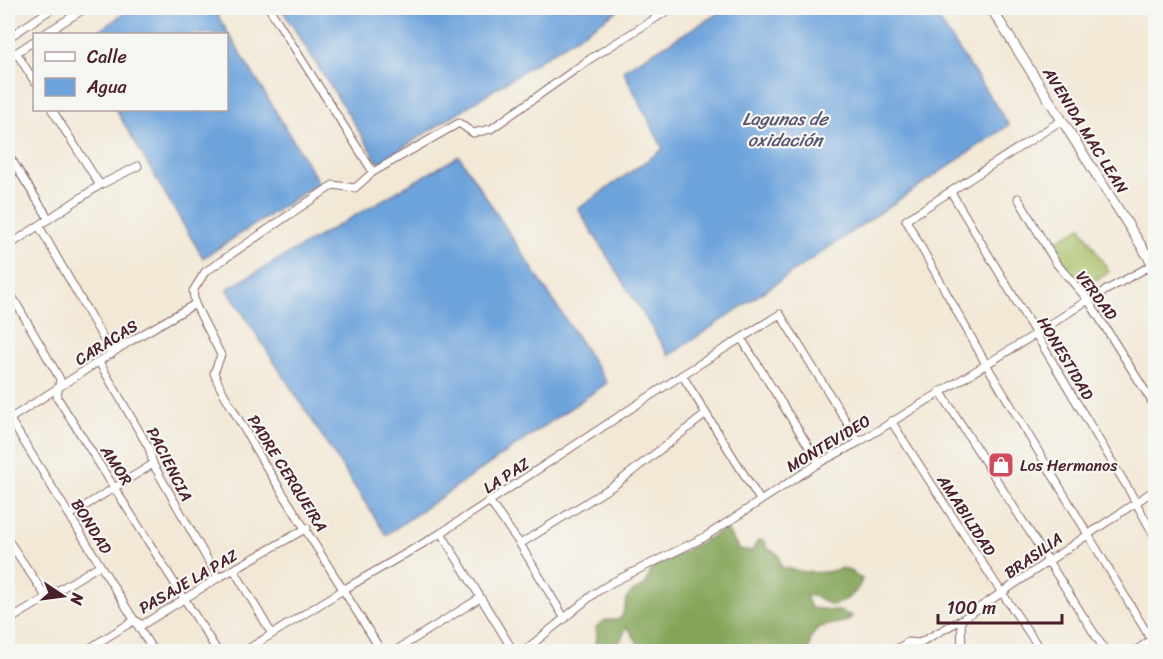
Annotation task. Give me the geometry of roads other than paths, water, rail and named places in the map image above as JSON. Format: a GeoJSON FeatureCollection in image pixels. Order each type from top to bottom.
{"type":"FeatureCollection","features":[{"type":"Feature","properties":{"kind":"main road","name":"AVENIDA MAC LEAN"},"geometry":{"type":"LineString","coordinates":[[991,8],[1154,267]]}},
{"type":"Feature","properties":{"kind":"main road"},"geometry":{"type":"LineString","coordinates":[[1135,651],[1154,642]]}},
{"type":"Feature","properties":{"kind":"street"},"geometry":{"type":"LineString","coordinates":[[8,38],[54,8]]}},
{"type":"Feature","properties":{"kind":"street"},"geometry":{"type":"LineString","coordinates":[[46,33],[86,8]]}},
{"type":"Feature","properties":{"kind":"street"},"geometry":{"type":"LineString","coordinates":[[269,8],[373,172]]}},
{"type":"Feature","properties":{"kind":"street"},"geometry":{"type":"LineString","coordinates":[[195,304],[193,291],[200,276],[333,185],[355,188],[373,172],[459,123],[473,133],[491,129],[590,59],[672,8]]}},
{"type":"Feature","properties":{"kind":"street"},"geometry":{"type":"LineString","coordinates":[[8,58],[33,41]]}},
{"type":"Feature","properties":{"kind":"street"},"geometry":{"type":"LineString","coordinates":[[16,52],[33,79]]}},
{"type":"Feature","properties":{"kind":"street"},"geometry":{"type":"LineString","coordinates":[[53,111],[100,186]]}},
{"type":"Feature","properties":{"kind":"street"},"geometry":{"type":"LineString","coordinates":[[1062,120],[906,220],[986,364],[1154,642]]}},
{"type":"Feature","properties":{"kind":"street"},"geometry":{"type":"LineString","coordinates":[[8,154],[49,219]]}},
{"type":"Feature","properties":{"kind":"street"},"geometry":{"type":"LineString","coordinates":[[8,246],[100,186],[138,166]]}},
{"type":"Feature","properties":{"kind":"street","name":"HONESTIDAD"},"geometry":{"type":"LineString","coordinates":[[951,192],[1136,502],[1155,539]]}},
{"type":"Feature","properties":{"kind":"street","name":"VERDAD"},"geometry":{"type":"LineString","coordinates":[[1018,198],[1056,263],[1088,300],[1155,408]]}},
{"type":"Feature","properties":{"kind":"street"},"geometry":{"type":"LineString","coordinates":[[39,225],[112,354]]}},
{"type":"Feature","properties":{"kind":"street","name":"MONTEVIDEO"},"geometry":{"type":"LineString","coordinates":[[523,651],[595,593],[613,582],[703,538],[760,500],[860,442],[1088,300],[1154,267]]}},
{"type":"Feature","properties":{"kind":"street","name":"AMOR"},"geometry":{"type":"LineString","coordinates":[[8,290],[60,379],[57,397],[218,651]]}},
{"type":"Feature","properties":{"kind":"street","name":"CARACAS"},"geometry":{"type":"LineString","coordinates":[[8,418],[195,304]]}},
{"type":"Feature","properties":{"kind":"street","name":"PADRE CERQUEIRA"},"geometry":{"type":"LineString","coordinates":[[195,304],[221,355],[214,373],[220,387],[262,460],[307,528],[382,651]]}},
{"type":"Feature","properties":{"kind":"street","name":"LA PAZ"},"geometry":{"type":"LineString","coordinates":[[243,651],[441,533],[682,375],[780,314],[860,442]]}},
{"type":"Feature","properties":{"kind":"street"},"geometry":{"type":"LineString","coordinates":[[741,338],[819,464]]}},
{"type":"Feature","properties":{"kind":"street","name":"PACIENCIA"},"geometry":{"type":"LineString","coordinates":[[99,362],[149,448],[153,464],[218,578]]}},
{"type":"Feature","properties":{"kind":"street"},"geometry":{"type":"LineString","coordinates":[[682,375],[760,500]]}},
{"type":"Feature","properties":{"kind":"street"},"geometry":{"type":"LineString","coordinates":[[940,391],[1106,651]]}},
{"type":"Feature","properties":{"kind":"street"},"geometry":{"type":"LineString","coordinates":[[520,544],[616,484],[706,414]]}},
{"type":"Feature","properties":{"kind":"street","name":"BONDAD"},"geometry":{"type":"LineString","coordinates":[[8,418],[154,651]]}},
{"type":"Feature","properties":{"kind":"street","name":"AMABILIDAD"},"geometry":{"type":"LineString","coordinates":[[891,421],[1042,651]]}},
{"type":"Feature","properties":{"kind":"street"},"geometry":{"type":"LineString","coordinates":[[70,515],[153,464]]}},
{"type":"Feature","properties":{"kind":"street","name":"BRASILIA"},"geometry":{"type":"LineString","coordinates":[[892,651],[909,642],[920,643],[960,620],[1155,489]]}},
{"type":"Feature","properties":{"kind":"street"},"geometry":{"type":"LineString","coordinates":[[490,502],[520,544],[565,618]]}},
{"type":"Feature","properties":{"kind":"street","name":"PASAJE LA PAZ"},"geometry":{"type":"LineString","coordinates":[[83,651],[135,621],[142,625],[218,578],[307,528]]}},
{"type":"Feature","properties":{"kind":"street"},"geometry":{"type":"LineString","coordinates":[[441,533],[514,651]]}},
{"type":"Feature","properties":{"kind":"street"},"geometry":{"type":"LineString","coordinates":[[8,540],[47,597]]}},
{"type":"Feature","properties":{"kind":"street"},"geometry":{"type":"LineString","coordinates":[[8,621],[100,565]]}},
{"type":"Feature","properties":{"kind":"street"},"geometry":{"type":"LineString","coordinates":[[234,570],[272,634]]}},
{"type":"Feature","properties":{"kind":"street"},"geometry":{"type":"LineString","coordinates":[[393,651],[480,598]]}},
{"type":"Feature","properties":{"kind":"street"},"geometry":{"type":"LineString","coordinates":[[960,620],[962,651]]}},
{"type":"Feature","properties":{"kind":"water"},"geometry":{"type":"Polygon","coordinates":[[[132,8],[213,8],[319,183],[203,258],[117,111],[228,111],[228,33],[95,33],[132,8]]]}},
{"type":"Feature","properties":{"kind":"water"},"geometry":{"type":"Polygon","coordinates":[[[281,8],[622,8],[379,163],[281,8]]]}},
{"type":"Feature","properties":{"kind":"water","name":"Lagunas de oxidación"},"geometry":{"type":"Polygon","coordinates":[[[727,8],[931,8],[1009,125],[669,356],[578,209],[663,149],[623,70],[727,8]]]}},
{"type":"Feature","properties":{"kind":"water"},"geometry":{"type":"Polygon","coordinates":[[[459,156],[607,383],[386,535],[227,289],[459,156]]]}},
{"type":"Feature","properties":{"kind":"place","name":"Los Hermanos"},"geometry":{"type":"Point","coordinates":[1001,465]}}]}
